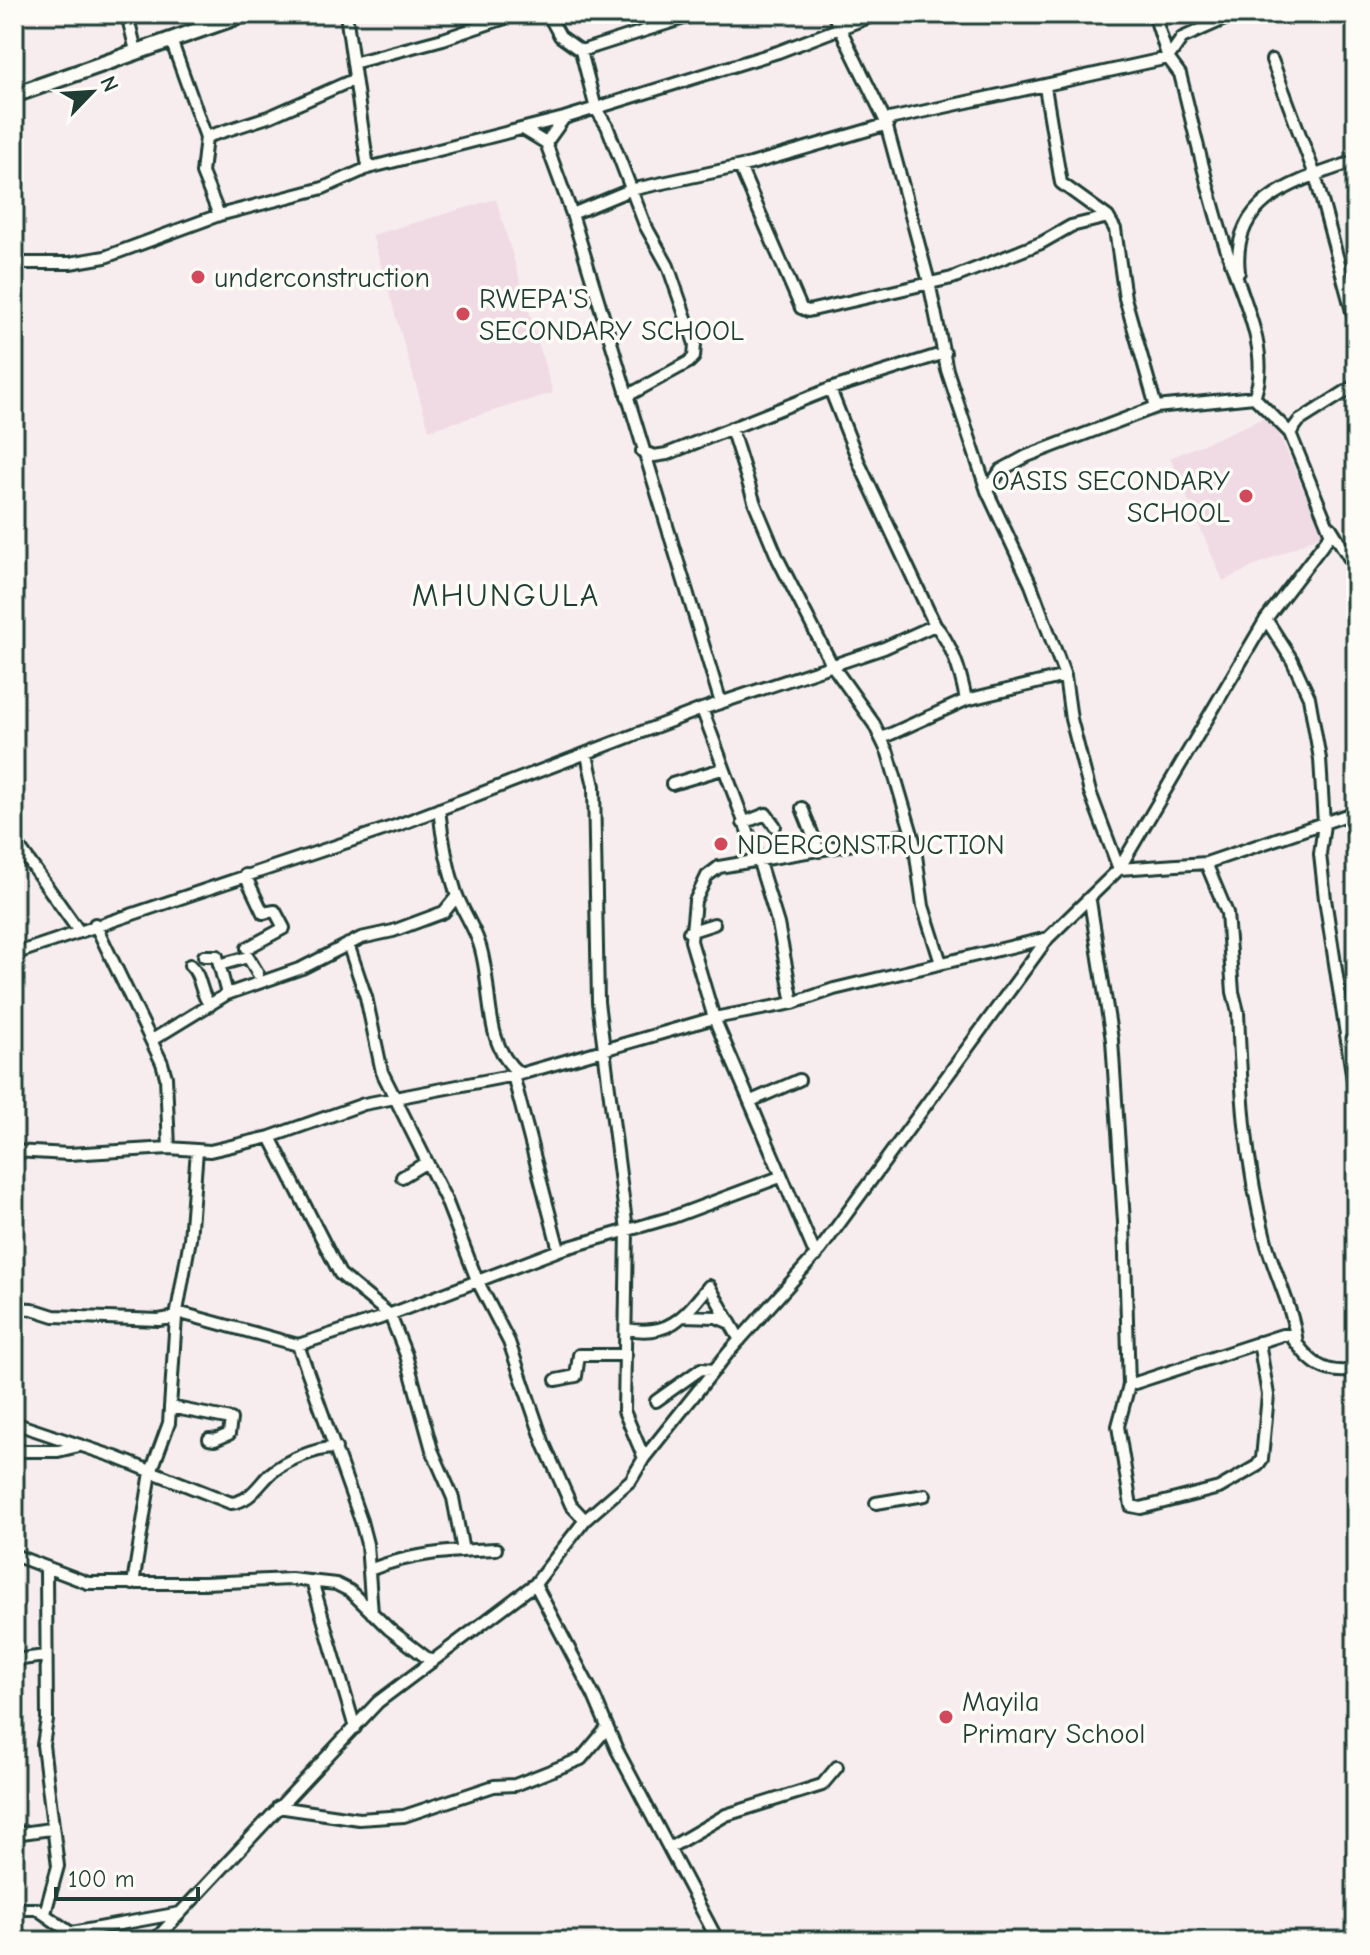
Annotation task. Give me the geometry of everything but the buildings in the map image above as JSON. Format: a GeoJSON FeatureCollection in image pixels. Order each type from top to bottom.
{"type":"FeatureCollection","features":[{"type":"Feature","properties":{"kind":"main road"},"geometry":{"type":"LineString","coordinates":[[14,95],[245,14]]}},
{"type":"Feature","properties":{"kind":"street"},"geometry":{"type":"LineString","coordinates":[[127,14],[136,51]]}},
{"type":"Feature","properties":{"kind":"street"},"geometry":{"type":"LineString","coordinates":[[346,14],[368,168]]}},
{"type":"Feature","properties":{"kind":"street"},"geometry":{"type":"LineString","coordinates":[[353,63],[443,39],[517,14]]}},
{"type":"Feature","properties":{"kind":"street"},"geometry":{"type":"LineString","coordinates":[[548,14],[560,36],[581,51],[596,109],[607,126],[630,190],[668,266],[696,352],[689,362],[627,396]]}},
{"type":"Feature","properties":{"kind":"street"},"geometry":{"type":"LineString","coordinates":[[581,51],[697,14]]}},
{"type":"Feature","properties":{"kind":"street"},"geometry":{"type":"LineString","coordinates":[[833,14],[885,122],[978,466],[1031,585],[1065,676],[1071,719],[1090,792],[1119,869]]}},
{"type":"Feature","properties":{"kind":"street"},"geometry":{"type":"LineString","coordinates":[[14,263],[70,263],[105,257],[219,215],[323,188],[368,168],[596,109],[778,52],[839,26],[877,14]]}},
{"type":"Feature","properties":{"kind":"street"},"geometry":{"type":"LineString","coordinates":[[1154,14],[1168,58],[1180,74],[1226,249],[1241,286],[1254,334],[1260,377],[1254,397]]}},
{"type":"Feature","properties":{"kind":"street"},"geometry":{"type":"LineString","coordinates":[[572,214],[630,190],[740,167],[885,122],[1168,58],[1182,38],[1236,14]]}},
{"type":"Feature","properties":{"kind":"street"},"geometry":{"type":"LineString","coordinates":[[171,40],[206,137],[202,173],[219,215]]}},
{"type":"Feature","properties":{"kind":"street"},"geometry":{"type":"LineString","coordinates":[[1272,60],[1315,175],[1356,326]]}},
{"type":"Feature","properties":{"kind":"street"},"geometry":{"type":"LineString","coordinates":[[206,137],[271,116],[355,79]]}},
{"type":"Feature","properties":{"kind":"street"},"geometry":{"type":"LineString","coordinates":[[1045,87],[1061,183],[1108,217],[1118,243],[1125,298],[1156,407]]}},
{"type":"Feature","properties":{"kind":"street"},"geometry":{"type":"LineString","coordinates":[[546,143],[564,118]]}},
{"type":"Feature","properties":{"kind":"street"},"geometry":{"type":"LineString","coordinates":[[523,129],[546,143],[572,214],[721,703]]}},
{"type":"Feature","properties":{"kind":"street"},"geometry":{"type":"LineString","coordinates":[[1241,286],[1237,253],[1244,224],[1276,193],[1356,161]]}},
{"type":"Feature","properties":{"kind":"street"},"geometry":{"type":"LineString","coordinates":[[740,167],[801,308],[817,312],[972,272],[1041,243],[1071,226],[1108,217]]}},
{"type":"Feature","properties":{"kind":"street"},"geometry":{"type":"LineString","coordinates":[[642,451],[654,456],[667,454],[830,389],[945,353]]}},
{"type":"Feature","properties":{"kind":"street"},"geometry":{"type":"LineString","coordinates":[[1290,433],[1299,421],[1356,385]]}},
{"type":"Feature","properties":{"kind":"street"},"geometry":{"type":"LineString","coordinates":[[830,389],[860,465],[935,625],[946,636],[958,664],[966,700]]}},
{"type":"Feature","properties":{"kind":"street"},"geometry":{"type":"LineString","coordinates":[[987,491],[1001,470],[1027,456],[1156,407],[1254,397]]}},
{"type":"Feature","properties":{"kind":"street"},"geometry":{"type":"LineString","coordinates":[[1254,397],[1290,433],[1331,528],[1343,543],[1356,569]]}},
{"type":"Feature","properties":{"kind":"street"},"geometry":{"type":"LineString","coordinates":[[731,428],[755,504],[778,559],[832,665],[882,738],[912,834],[923,906],[941,963]]}},
{"type":"Feature","properties":{"kind":"street"},"geometry":{"type":"LineString","coordinates":[[978,466],[1001,470]]}},
{"type":"Feature","properties":{"kind":"street"},"geometry":{"type":"LineString","coordinates":[[154,1941],[378,1702],[535,1584],[585,1520],[623,1489],[715,1370],[816,1256],[969,1051],[1048,938],[1090,901],[1119,869],[1266,619],[1329,537],[1331,528]]}},
{"type":"Feature","properties":{"kind":"street"},"geometry":{"type":"LineString","coordinates":[[1343,543],[1356,536]]}},
{"type":"Feature","properties":{"kind":"street"},"geometry":{"type":"LineString","coordinates":[[1266,619],[1292,660],[1309,697],[1320,759],[1324,824],[1320,854],[1325,899],[1354,1058],[1356,1099]]}},
{"type":"Feature","properties":{"kind":"street"},"geometry":{"type":"LineString","coordinates":[[14,954],[439,809],[702,709],[884,648],[935,625]]}},
{"type":"Feature","properties":{"kind":"street"},"geometry":{"type":"LineString","coordinates":[[882,738],[966,700],[1065,676]]}},
{"type":"Feature","properties":{"kind":"street"},"geometry":{"type":"LineString","coordinates":[[702,709],[758,859],[778,924],[793,1003]]}},
{"type":"Feature","properties":{"kind":"street"},"geometry":{"type":"LineString","coordinates":[[587,755],[594,786],[598,1002],[627,1230],[624,1411],[644,1458]]}},
{"type":"Feature","properties":{"kind":"street"},"geometry":{"type":"LineString","coordinates":[[672,784],[722,769]]}},
{"type":"Feature","properties":{"kind":"street"},"geometry":{"type":"LineString","coordinates":[[802,808],[819,851]]}},
{"type":"Feature","properties":{"kind":"street"},"geometry":{"type":"LineString","coordinates":[[439,809],[442,843],[457,896],[480,943],[501,1052],[516,1074],[559,1250]]}},
{"type":"Feature","properties":{"kind":"street"},"geometry":{"type":"LineString","coordinates":[[1119,869],[1206,863],[1356,812]]}},
{"type":"Feature","properties":{"kind":"street"},"geometry":{"type":"LineString","coordinates":[[743,823],[766,814],[775,826]]}},
{"type":"Feature","properties":{"kind":"street"},"geometry":{"type":"LineString","coordinates":[[816,1256],[714,1018],[689,932],[695,901],[712,870],[758,859],[912,834]]}},
{"type":"Feature","properties":{"kind":"street"},"geometry":{"type":"LineString","coordinates":[[14,840],[78,930]]}},
{"type":"Feature","properties":{"kind":"street"},"geometry":{"type":"LineString","coordinates":[[1206,863],[1227,913],[1231,977],[1238,1012],[1247,1161],[1265,1240],[1294,1321],[1297,1344]]}},
{"type":"Feature","properties":{"kind":"street"},"geometry":{"type":"LineString","coordinates":[[245,875],[263,913],[275,911],[284,928],[247,948]]}},
{"type":"Feature","properties":{"kind":"street"},"geometry":{"type":"LineString","coordinates":[[152,1040],[227,994],[302,968],[348,944],[444,912],[457,896]]}},
{"type":"Feature","properties":{"kind":"street"},"geometry":{"type":"LineString","coordinates":[[1090,901],[1112,1040],[1124,1222],[1129,1385],[1118,1426],[1128,1504],[1141,1508],[1206,1492],[1244,1475],[1262,1459],[1268,1395],[1259,1342]]}},
{"type":"Feature","properties":{"kind":"street"},"geometry":{"type":"LineString","coordinates":[[95,924],[152,1040],[166,1077],[169,1148]]}},
{"type":"Feature","properties":{"kind":"street"},"geometry":{"type":"LineString","coordinates":[[689,932],[714,924]]}},
{"type":"Feature","properties":{"kind":"street"},"geometry":{"type":"LineString","coordinates":[[14,1151],[69,1154],[169,1148],[210,1151],[270,1137],[364,1104],[516,1074],[714,1018],[793,1003],[834,989],[1048,938]]}},
{"type":"Feature","properties":{"kind":"street"},"geometry":{"type":"LineString","coordinates":[[348,944],[366,997],[376,1055],[446,1200],[477,1280],[509,1342],[544,1444],[571,1505],[585,1520]]}},
{"type":"Feature","properties":{"kind":"street"},"geometry":{"type":"LineString","coordinates":[[204,956],[217,956],[227,994]]}},
{"type":"Feature","properties":{"kind":"street"},"geometry":{"type":"LineString","coordinates":[[219,965],[248,957],[258,974]]}},
{"type":"Feature","properties":{"kind":"street"},"geometry":{"type":"LineString","coordinates":[[190,965],[196,970],[203,996],[210,1005]]}},
{"type":"Feature","properties":{"kind":"street"},"geometry":{"type":"LineString","coordinates":[[751,1101],[799,1080]]}},
{"type":"Feature","properties":{"kind":"street"},"geometry":{"type":"LineString","coordinates":[[270,1137],[340,1274],[390,1315],[406,1355],[432,1450],[453,1498],[463,1551]]}},
{"type":"Feature","properties":{"kind":"street"},"geometry":{"type":"LineString","coordinates":[[133,1584],[151,1472],[166,1436],[177,1314],[190,1239],[197,1150]]}},
{"type":"Feature","properties":{"kind":"street"},"geometry":{"type":"LineString","coordinates":[[402,1177],[427,1162]]}},
{"type":"Feature","properties":{"kind":"street"},"geometry":{"type":"LineString","coordinates":[[14,1308],[32,1309],[54,1316],[159,1320],[177,1314],[298,1345],[390,1315],[559,1250],[780,1177]]}},
{"type":"Feature","properties":{"kind":"street"},"geometry":{"type":"LineString","coordinates":[[627,1329],[650,1333],[684,1316],[709,1286],[740,1340]]}},
{"type":"Feature","properties":{"kind":"street"},"geometry":{"type":"LineString","coordinates":[[684,1316],[716,1317],[730,1323]]}},
{"type":"Feature","properties":{"kind":"street"},"geometry":{"type":"LineString","coordinates":[[1129,1385],[1286,1335],[1313,1365],[1327,1372],[1356,1370]]}},
{"type":"Feature","properties":{"kind":"street"},"geometry":{"type":"LineString","coordinates":[[298,1345],[361,1521],[372,1613]]}},
{"type":"Feature","properties":{"kind":"street"},"geometry":{"type":"LineString","coordinates":[[556,1380],[576,1376],[579,1355],[626,1355]]}},
{"type":"Feature","properties":{"kind":"street"},"geometry":{"type":"LineString","coordinates":[[656,1401],[701,1369],[715,1370]]}},
{"type":"Feature","properties":{"kind":"street"},"geometry":{"type":"LineString","coordinates":[[170,1407],[231,1419],[229,1434],[215,1440],[209,1439]]}},
{"type":"Feature","properties":{"kind":"street"},"geometry":{"type":"LineString","coordinates":[[14,1423],[236,1503],[249,1496],[274,1472],[324,1448],[336,1448]]}},
{"type":"Feature","properties":{"kind":"street"},"geometry":{"type":"LineString","coordinates":[[14,1451],[58,1451],[79,1446]]}},
{"type":"Feature","properties":{"kind":"street"},"geometry":{"type":"LineString","coordinates":[[876,1503],[925,1495]]}},
{"type":"Feature","properties":{"kind":"street"},"geometry":{"type":"LineString","coordinates":[[369,1570],[415,1554],[496,1549]]}},
{"type":"Feature","properties":{"kind":"street"},"geometry":{"type":"LineString","coordinates":[[14,1555],[88,1583],[291,1579],[341,1585],[432,1662]]}},
{"type":"Feature","properties":{"kind":"street"},"geometry":{"type":"LineString","coordinates":[[45,1913],[58,1866],[43,1745],[47,1720],[46,1569]]}},
{"type":"Feature","properties":{"kind":"street"},"geometry":{"type":"LineString","coordinates":[[312,1581],[355,1728]]}},
{"type":"Feature","properties":{"kind":"street"},"geometry":{"type":"LineString","coordinates":[[535,1584],[718,1941]]}},
{"type":"Feature","properties":{"kind":"street"},"geometry":{"type":"LineString","coordinates":[[14,1660],[45,1656]]}},
{"type":"Feature","properties":{"kind":"street"},"geometry":{"type":"LineString","coordinates":[[278,1807],[359,1819],[404,1816],[494,1786],[515,1785],[581,1759],[607,1728]]}},
{"type":"Feature","properties":{"kind":"street"},"geometry":{"type":"LineString","coordinates":[[671,1847],[726,1815],[822,1785],[837,1767]]}},
{"type":"Feature","properties":{"kind":"street"},"geometry":{"type":"LineString","coordinates":[[14,1834],[51,1829]]}},
{"type":"Feature","properties":{"kind":"street"},"geometry":{"type":"LineString","coordinates":[[14,1909],[45,1913],[52,1923],[71,1933],[180,1913]]}},
{"type":"Feature","properties":{"kind":"shaded area","name":"RWEPA'S SECONDARY SCHOOL"},"geometry":{"type":"Polygon","coordinates":[[[496,199],[553,393],[429,430],[372,235],[496,199]]]}},
{"type":"Feature","properties":{"kind":"shaded area","name":"OASIS SECONDARY SCHOOL"},"geometry":{"type":"Polygon","coordinates":[[[1271,415],[1323,534],[1223,581],[1170,458],[1271,415]]]}},
{"type":"Feature","properties":{"kind":"place","name":"underconstruction"},"geometry":{"type":"Point","coordinates":[198,277]}},
{"type":"Feature","properties":{"kind":"place","name":"RWEPA'S SECONDARY SCHOOL"},"geometry":{"type":"Point","coordinates":[463,314]}},
{"type":"Feature","properties":{"kind":"place","name":"OASIS SECONDARY SCHOOL"},"geometry":{"type":"Point","coordinates":[1246,496]}},
{"type":"Feature","properties":{"kind":"place","name":"NDERCONSTRUCTION"},"geometry":{"type":"Point","coordinates":[721,844]}},
{"type":"Feature","properties":{"kind":"place","name":"Mayila Primary School"},"geometry":{"type":"Point","coordinates":[946,1717]}},
{"type":"Feature","properties":{"kind":"district","name":"MHUNGULA"},"geometry":{"type":"Point","coordinates":[506,595]}}]}
